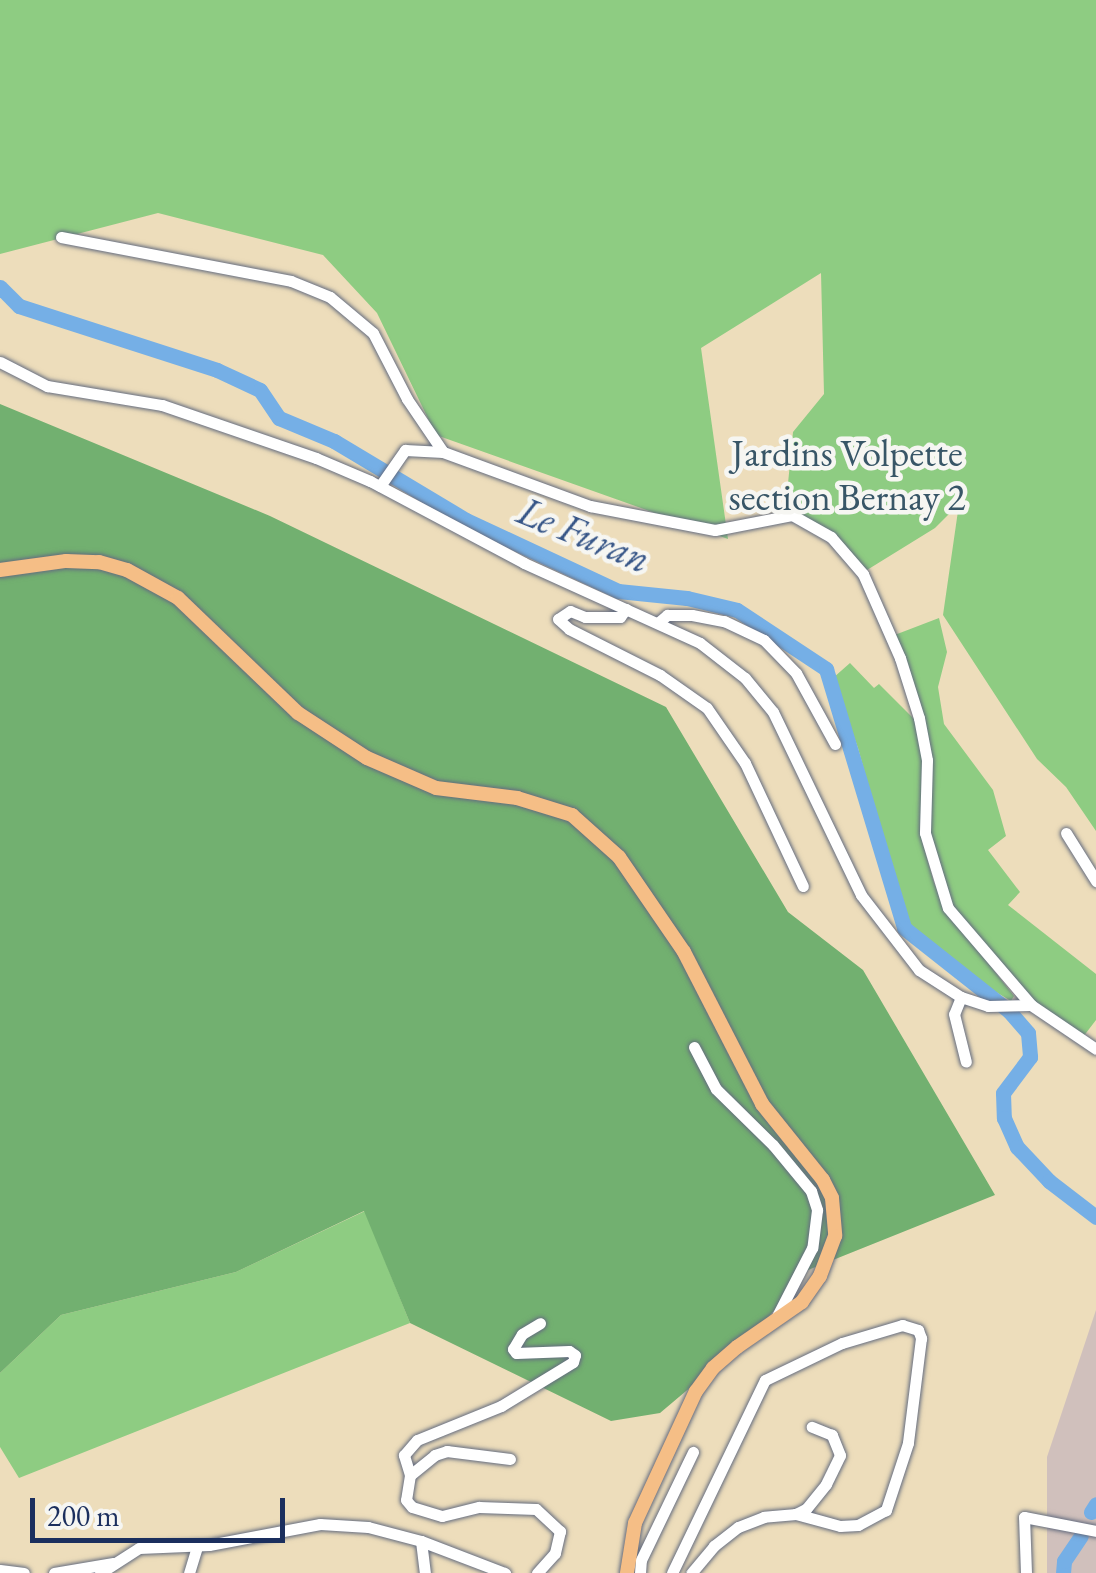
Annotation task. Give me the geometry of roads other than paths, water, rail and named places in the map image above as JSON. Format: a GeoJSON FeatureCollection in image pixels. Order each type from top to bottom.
{"type":"FeatureCollection","features":[{"type":"Feature","properties":{"kind":"main road"},"geometry":{"type":"LineString","coordinates":[[0,570],[66,562],[99,562],[126,570],[178,598],[298,713],[366,758],[436,788],[545,804],[572,815],[598,834],[684,952],[762,1104],[832,1198],[835,1236],[825,1265],[802,1302],[713,1368],[696,1391],[634,1523],[627,1573]]}},
{"type":"Feature","properties":{"kind":"street"},"geometry":{"type":"LineString","coordinates":[[61,237],[291,281],[330,297],[374,333],[407,399],[443,452]]}},
{"type":"Feature","properties":{"kind":"street"},"geometry":{"type":"LineString","coordinates":[[0,362],[47,386],[162,405],[224,423],[381,483],[524,564],[658,622],[728,663],[758,692],[786,734],[861,894],[920,970],[962,997],[1000,1008],[1032,1006]]}},
{"type":"Feature","properties":{"kind":"street"},"geometry":{"type":"LineString","coordinates":[[381,483],[405,450],[443,452],[590,506],[715,530],[792,515],[831,538],[863,574],[920,718],[927,760],[925,834],[948,908],[1032,1006],[1096,1049]]}},
{"type":"Feature","properties":{"kind":"street"},"geometry":{"type":"LineString","coordinates":[[626,609],[620,617],[585,617],[570,611],[558,619],[660,675],[707,708],[744,763],[803,886]]}},
{"type":"Feature","properties":{"kind":"street"},"geometry":{"type":"LineString","coordinates":[[658,622],[667,615],[692,615],[724,621],[764,640],[796,673],[835,744]]}},
{"type":"Feature","properties":{"kind":"street"},"geometry":{"type":"LineString","coordinates":[[1066,832],[1096,881]]}},
{"type":"Feature","properties":{"kind":"street"},"geometry":{"type":"LineString","coordinates":[[962,997],[954,1014],[966,1062]]}},
{"type":"Feature","properties":{"kind":"street"},"geometry":{"type":"LineString","coordinates":[[694,1047],[716,1090],[772,1145],[811,1191],[818,1210],[812,1248],[772,1326]]}},
{"type":"Feature","properties":{"kind":"street"},"geometry":{"type":"LineString","coordinates":[[410,1475],[404,1455],[409,1445],[501,1406],[572,1362],[575,1356],[569,1351],[516,1353],[513,1349],[522,1334],[540,1323]]}},
{"type":"Feature","properties":{"kind":"street"},"geometry":{"type":"LineString","coordinates":[[672,1573],[764,1380],[842,1343],[911,1325],[921,1338],[908,1443],[886,1510],[858,1526],[840,1526],[796,1514],[764,1517],[738,1528],[714,1546],[691,1573]]}},
{"type":"Feature","properties":{"kind":"street"},"geometry":{"type":"LineString","coordinates":[[796,1514],[806,1509],[826,1484],[840,1455],[839,1443],[832,1435],[812,1427]]}},
{"type":"Feature","properties":{"kind":"street"},"geometry":{"type":"LineString","coordinates":[[510,1459],[447,1450],[410,1475],[404,1490],[406,1500],[426,1514],[442,1516],[514,1505],[536,1509],[556,1524],[558,1543],[537,1573]]}},
{"type":"Feature","properties":{"kind":"street"},"geometry":{"type":"LineString","coordinates":[[640,1573],[640,1560],[693,1452]]}},
{"type":"Feature","properties":{"kind":"street"},"geometry":{"type":"LineString","coordinates":[[1026,1573],[1024,1517],[1096,1531]]}},
{"type":"Feature","properties":{"kind":"street"},"geometry":{"type":"LineString","coordinates":[[100,1573],[139,1548],[197,1546],[320,1524],[368,1528],[421,1540],[504,1573]]}},
{"type":"Feature","properties":{"kind":"street"},"geometry":{"type":"LineString","coordinates":[[421,1540],[425,1573]]}},
{"type":"Feature","properties":{"kind":"street"},"geometry":{"type":"LineString","coordinates":[[189,1573],[197,1546]]}},
{"type":"Feature","properties":{"kind":"street"},"geometry":{"type":"LineString","coordinates":[[54,1573],[112,1563]]}},
{"type":"Feature","properties":{"kind":"street"},"geometry":{"type":"LineString","coordinates":[[0,1570],[24,1573]]}},
{"type":"Feature","properties":{"kind":"waterway","name":"Le Furan"},"geometry":{"type":"LineString","coordinates":[[0,287],[19,306],[217,370],[260,390],[279,418],[334,441],[466,520],[618,591],[687,598],[737,610],[826,669],[904,928],[1009,1011],[1028,1033],[1030,1057],[1003,1093],[1004,1118],[1017,1147],[1049,1181],[1096,1217]]}},
{"type":"Feature","properties":{"kind":"waterway","name":"Le Furan"},"geometry":{"type":"LineString","coordinates":[[1091,1512],[1096,1504]]}},
{"type":"Feature","properties":{"kind":"waterway","name":"Le Furan"},"geometry":{"type":"LineString","coordinates":[[1063,1573],[1064,1561],[1081,1536]]}},
{"type":"Feature","properties":{"kind":"park label","name":"Jardins Volpette section Bernay 2"},"geometry":{"type":"Point","coordinates":[847,475]}}]}
